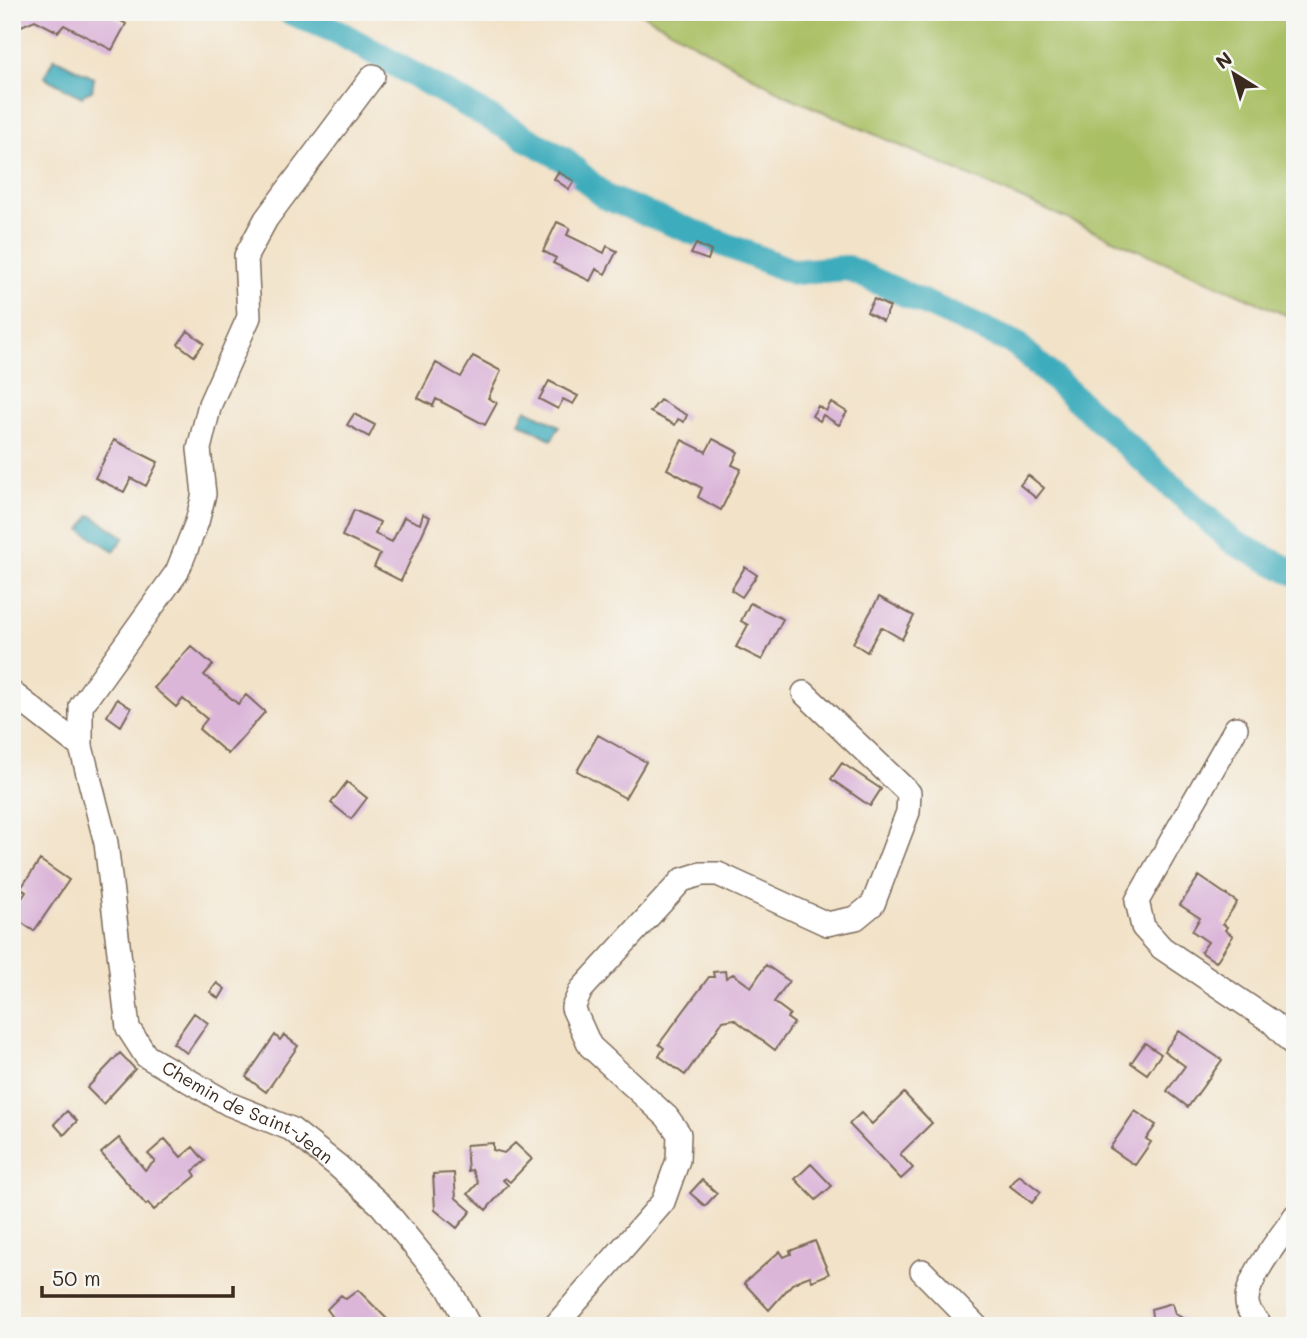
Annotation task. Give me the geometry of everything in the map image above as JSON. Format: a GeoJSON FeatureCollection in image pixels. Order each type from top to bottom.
{"type":"FeatureCollection","features":[{"type":"Feature","properties":{"kind":"street","name":"Chemin de Saint-Jean"},"geometry":{"type":"LineString","coordinates":[[373,76],[266,219],[246,256],[248,317],[210,404],[199,449],[204,494],[197,522],[177,572],[81,706],[81,747],[106,843],[128,1028],[146,1056],[229,1104],[291,1129],[338,1166],[381,1205],[448,1287],[469,1326]]}},
{"type":"Feature","properties":{"kind":"street"},"geometry":{"type":"LineString","coordinates":[[12,693],[81,747]]}},
{"type":"Feature","properties":{"kind":"street"},"geometry":{"type":"LineString","coordinates":[[555,1326],[663,1202],[678,1160],[679,1134],[667,1117],[590,1046],[573,1008],[581,990],[681,880],[701,874],[718,874],[827,924],[856,918],[873,904],[908,812],[909,793],[804,693]]}},
{"type":"Feature","properties":{"kind":"street"},"geometry":{"type":"LineString","coordinates":[[1236,728],[1138,901],[1143,927],[1163,948],[1272,1021],[1295,1046]]}},
{"type":"Feature","properties":{"kind":"street"},"geometry":{"type":"LineString","coordinates":[[1261,1326],[1253,1317],[1247,1303],[1249,1285],[1295,1216]]}},
{"type":"Feature","properties":{"kind":"street"},"geometry":{"type":"LineString","coordinates":[[922,1271],[976,1326]]}},
{"type":"Feature","properties":{"kind":"green space"},"geometry":{"type":"Polygon","coordinates":[[[639,12],[1295,12],[1295,319],[787,96],[639,12]]]}},
{"type":"Feature","properties":{"kind":"water"},"geometry":{"type":"Polygon","coordinates":[[[54,58],[94,78],[92,91],[82,97],[44,77],[54,58]]]}},
{"type":"Feature","properties":{"kind":"water"},"geometry":{"type":"Polygon","coordinates":[[[526,409],[559,426],[552,440],[519,422],[526,409]]]}},
{"type":"Feature","properties":{"kind":"water"},"geometry":{"type":"Polygon","coordinates":[[[91,515],[124,537],[114,551],[81,530],[91,515]]]}},
{"type":"Feature","properties":{"kind":"building"},"geometry":{"type":"Polygon","coordinates":[[[12,12],[105,12],[126,24],[112,50],[64,25],[58,32],[35,20],[12,30],[12,12]]]}},
{"type":"Feature","properties":{"kind":"building"},"geometry":{"type":"Polygon","coordinates":[[[558,172],[574,181],[569,189],[554,179],[558,172]]]}},
{"type":"Feature","properties":{"kind":"building"},"geometry":{"type":"Polygon","coordinates":[[[557,222],[570,228],[567,235],[604,253],[607,246],[617,251],[605,274],[596,269],[590,281],[553,263],[556,258],[543,251],[557,222]]]}},
{"type":"Feature","properties":{"kind":"building"},"geometry":{"type":"Polygon","coordinates":[[[696,244],[711,251],[708,260],[691,254],[696,244]]]}},
{"type":"Feature","properties":{"kind":"building"},"geometry":{"type":"Polygon","coordinates":[[[874,299],[890,307],[883,321],[867,312],[874,299]]]}},
{"type":"Feature","properties":{"kind":"building"},"geometry":{"type":"Polygon","coordinates":[[[188,331],[204,343],[194,356],[178,344],[188,331]]]}},
{"type":"Feature","properties":{"kind":"building"},"geometry":{"type":"Polygon","coordinates":[[[473,356],[501,371],[488,398],[497,403],[485,425],[436,399],[433,406],[418,398],[436,363],[461,377],[473,356]]]}},
{"type":"Feature","properties":{"kind":"building"},"geometry":{"type":"Polygon","coordinates":[[[549,381],[578,396],[573,404],[563,399],[558,409],[539,399],[549,381]]]}},
{"type":"Feature","properties":{"kind":"building"},"geometry":{"type":"Polygon","coordinates":[[[660,400],[687,415],[684,422],[678,419],[675,425],[650,412],[660,400]]]}},
{"type":"Feature","properties":{"kind":"building"},"geometry":{"type":"Polygon","coordinates":[[[831,402],[847,412],[839,425],[823,415],[820,421],[812,416],[818,406],[826,411],[831,402]]]}},
{"type":"Feature","properties":{"kind":"building"},"geometry":{"type":"Polygon","coordinates":[[[354,414],[375,425],[369,437],[347,425],[354,414]]]}},
{"type":"Feature","properties":{"kind":"building"},"geometry":{"type":"Polygon","coordinates":[[[713,439],[738,452],[732,465],[741,469],[721,510],[698,497],[702,488],[667,469],[682,440],[706,452],[713,439]]]}},
{"type":"Feature","properties":{"kind":"building"},"geometry":{"type":"Polygon","coordinates":[[[114,440],[158,462],[146,486],[131,478],[124,492],[95,478],[114,440]]]}},
{"type":"Feature","properties":{"kind":"building"},"geometry":{"type":"Polygon","coordinates":[[[1028,475],[1044,488],[1036,498],[1020,485],[1028,475]]]}},
{"type":"Feature","properties":{"kind":"building"},"geometry":{"type":"Polygon","coordinates":[[[354,510],[380,522],[375,534],[392,542],[404,517],[420,524],[423,514],[430,517],[401,581],[374,567],[380,554],[342,536],[354,510]]]}},
{"type":"Feature","properties":{"kind":"building"},"geometry":{"type":"Polygon","coordinates":[[[745,567],[757,575],[742,597],[731,590],[745,567]]]}},
{"type":"Feature","properties":{"kind":"building"},"geometry":{"type":"Polygon","coordinates":[[[879,597],[914,616],[902,639],[881,627],[867,652],[853,643],[879,597]]]}},
{"type":"Feature","properties":{"kind":"building"},"geometry":{"type":"Polygon","coordinates":[[[750,603],[783,619],[762,660],[736,647],[748,625],[741,621],[750,603]]]}},
{"type":"Feature","properties":{"kind":"building"},"geometry":{"type":"Polygon","coordinates":[[[191,646],[213,665],[204,675],[238,704],[246,695],[265,712],[228,754],[199,729],[207,719],[183,699],[176,707],[154,688],[191,646]]]}},
{"type":"Feature","properties":{"kind":"building"},"geometry":{"type":"Polygon","coordinates":[[[117,699],[131,708],[121,726],[107,716],[117,699]]]}},
{"type":"Feature","properties":{"kind":"building"},"geometry":{"type":"Polygon","coordinates":[[[598,735],[646,762],[625,798],[577,771],[598,735]]]}},
{"type":"Feature","properties":{"kind":"building"},"geometry":{"type":"Polygon","coordinates":[[[842,763],[881,789],[870,806],[831,779],[842,763]]]}},
{"type":"Feature","properties":{"kind":"building"},"geometry":{"type":"Polygon","coordinates":[[[347,782],[367,798],[351,819],[331,803],[347,782]]]}},
{"type":"Feature","properties":{"kind":"building"},"geometry":{"type":"Polygon","coordinates":[[[40,860],[69,880],[34,931],[12,916],[12,913],[26,892],[21,888],[40,860]]]}},
{"type":"Feature","properties":{"kind":"building"},"geometry":{"type":"Polygon","coordinates":[[[1199,876],[1237,902],[1223,924],[1227,927],[1225,930],[1233,936],[1216,962],[1201,952],[1208,942],[1192,931],[1200,918],[1180,905],[1199,876]]]}},
{"type":"Feature","properties":{"kind":"building"},"geometry":{"type":"Polygon","coordinates":[[[766,965],[789,981],[774,1002],[790,1014],[787,1018],[794,1023],[775,1050],[734,1019],[723,1021],[685,1075],[659,1056],[664,1048],[659,1044],[709,977],[714,977],[713,972],[725,971],[726,978],[733,974],[751,987],[766,965]]]}},
{"type":"Feature","properties":{"kind":"building"},"geometry":{"type":"Polygon","coordinates":[[[217,983],[225,989],[219,999],[210,992],[217,983]]]}},
{"type":"Feature","properties":{"kind":"building"},"geometry":{"type":"Polygon","coordinates":[[[194,1013],[208,1023],[187,1053],[173,1043],[194,1013]]]}},
{"type":"Feature","properties":{"kind":"building"},"geometry":{"type":"Polygon","coordinates":[[[1179,1031],[1222,1060],[1188,1107],[1167,1091],[1185,1066],[1164,1051],[1179,1031]]]}},
{"type":"Feature","properties":{"kind":"building"},"geometry":{"type":"Polygon","coordinates":[[[275,1035],[280,1040],[284,1035],[298,1046],[266,1092],[246,1077],[275,1035]]]}},
{"type":"Feature","properties":{"kind":"building"},"geometry":{"type":"Polygon","coordinates":[[[1145,1043],[1161,1054],[1147,1074],[1131,1063],[1145,1043]]]}},
{"type":"Feature","properties":{"kind":"building"},"geometry":{"type":"Polygon","coordinates":[[[120,1053],[135,1069],[103,1104],[87,1088],[120,1053]]]}},
{"type":"Feature","properties":{"kind":"building"},"geometry":{"type":"Polygon","coordinates":[[[904,1093],[932,1123],[900,1154],[913,1168],[901,1179],[849,1124],[861,1113],[872,1124],[904,1093]]]}},
{"type":"Feature","properties":{"kind":"building"},"geometry":{"type":"Polygon","coordinates":[[[67,1111],[77,1121],[64,1135],[54,1124],[67,1111]]]}},
{"type":"Feature","properties":{"kind":"building"},"geometry":{"type":"Polygon","coordinates":[[[1135,1111],[1156,1125],[1146,1139],[1151,1142],[1135,1165],[1110,1148],[1135,1111]]]}},
{"type":"Feature","properties":{"kind":"building"},"geometry":{"type":"Polygon","coordinates":[[[119,1138],[145,1170],[155,1161],[148,1154],[165,1139],[181,1157],[193,1147],[205,1161],[193,1171],[196,1176],[154,1210],[148,1203],[146,1205],[101,1153],[119,1138]]]}},
{"type":"Feature","properties":{"kind":"building"},"geometry":{"type":"Polygon","coordinates":[[[493,1143],[493,1150],[504,1153],[515,1143],[532,1159],[510,1182],[505,1178],[503,1180],[508,1185],[486,1210],[468,1194],[478,1183],[472,1170],[468,1171],[466,1145],[493,1143]]]}},
{"type":"Feature","properties":{"kind":"building"},"geometry":{"type":"Polygon","coordinates":[[[811,1164],[832,1186],[816,1200],[795,1179],[811,1164]]]}},
{"type":"Feature","properties":{"kind":"building"},"geometry":{"type":"Polygon","coordinates":[[[454,1173],[456,1198],[471,1211],[457,1228],[435,1210],[433,1174],[454,1173]]]}},
{"type":"Feature","properties":{"kind":"building"},"geometry":{"type":"Polygon","coordinates":[[[1019,1175],[1041,1192],[1032,1203],[1010,1186],[1019,1175]]]}},
{"type":"Feature","properties":{"kind":"building"},"geometry":{"type":"Polygon","coordinates":[[[702,1180],[717,1193],[705,1206],[690,1193],[702,1180]]]}},
{"type":"Feature","properties":{"kind":"building"},"geometry":{"type":"Polygon","coordinates":[[[815,1241],[829,1274],[812,1281],[810,1276],[792,1284],[769,1310],[744,1283],[780,1251],[784,1257],[791,1254],[790,1251],[815,1241]]]}},
{"type":"Feature","properties":{"kind":"building"},"geometry":{"type":"Polygon","coordinates":[[[358,1290],[387,1319],[380,1326],[321,1326],[332,1316],[327,1309],[341,1295],[346,1299],[358,1290]]]}},
{"type":"Feature","properties":{"kind":"building"},"geometry":{"type":"Polygon","coordinates":[[[1172,1303],[1175,1314],[1197,1326],[1148,1326],[1153,1324],[1151,1309],[1172,1303]]]}},
{"type":"Feature","properties":{"kind":"waterway"},"geometry":{"type":"LineString","coordinates":[[290,12],[336,31],[563,159],[605,197],[794,272],[847,268],[1016,344],[1233,542],[1295,573]]}}]}
